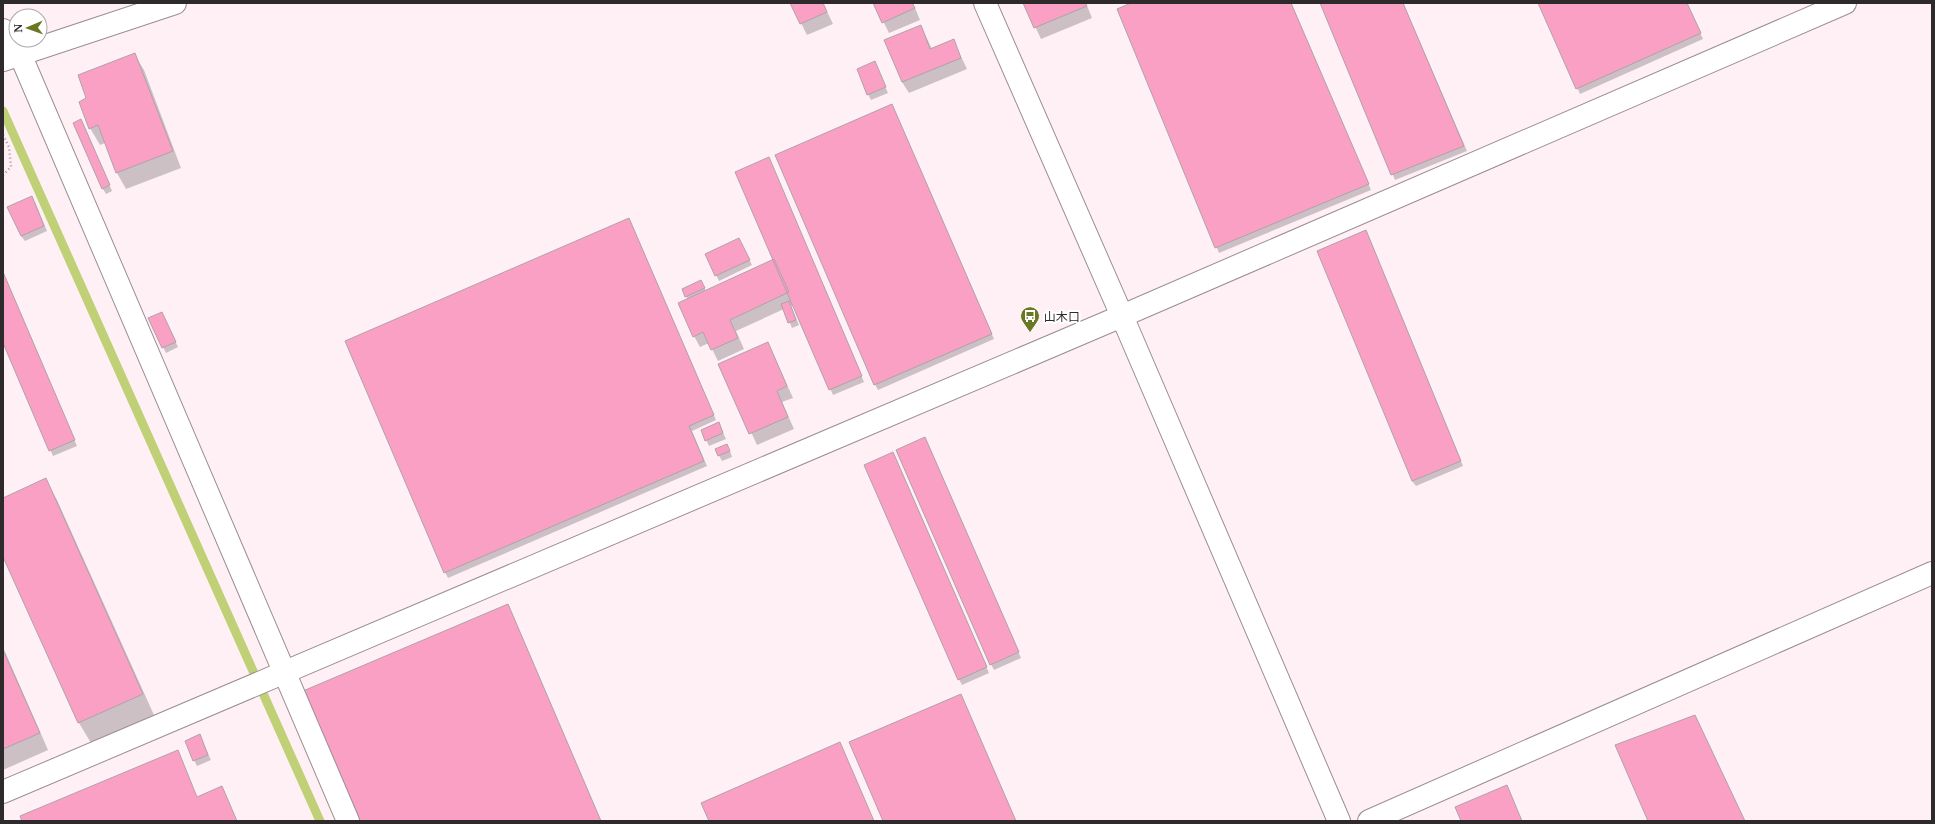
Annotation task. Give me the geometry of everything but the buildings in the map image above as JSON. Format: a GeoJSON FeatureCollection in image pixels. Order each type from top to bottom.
{"type":"FeatureCollection","features":[{"type":"Feature","properties":{"kind":"street"},"geometry":{"type":"LineString","coordinates":[[11,57],[175,3]]}},
{"type":"Feature","properties":{"kind":"street"},"geometry":{"type":"LineString","coordinates":[[985,3],[1122,316],[1339,821]]}},
{"type":"Feature","properties":{"kind":"street"},"geometry":{"type":"LineString","coordinates":[[3,792],[1122,316],[1845,3]]}},
{"type":"Feature","properties":{"kind":"street"},"geometry":{"type":"LineString","coordinates":[[3,30],[11,57],[348,821]]}},
{"type":"Feature","properties":{"kind":"street"},"geometry":{"type":"LineString","coordinates":[[1369,821],[1932,573]]}},
{"type":"Feature","properties":{"kind":"path"},"geometry":{"type":"LineString","coordinates":[[3,135],[8,147],[11,167],[3,175]]}},
{"type":"Feature","properties":{"kind":"waterway"},"geometry":{"type":"LineString","coordinates":[[3,111],[320,821]]}},
{"type":"Feature","properties":{"kind":"place","name":"山木口"},"geometry":{"type":"Point","coordinates":[1030,333]}}]}
